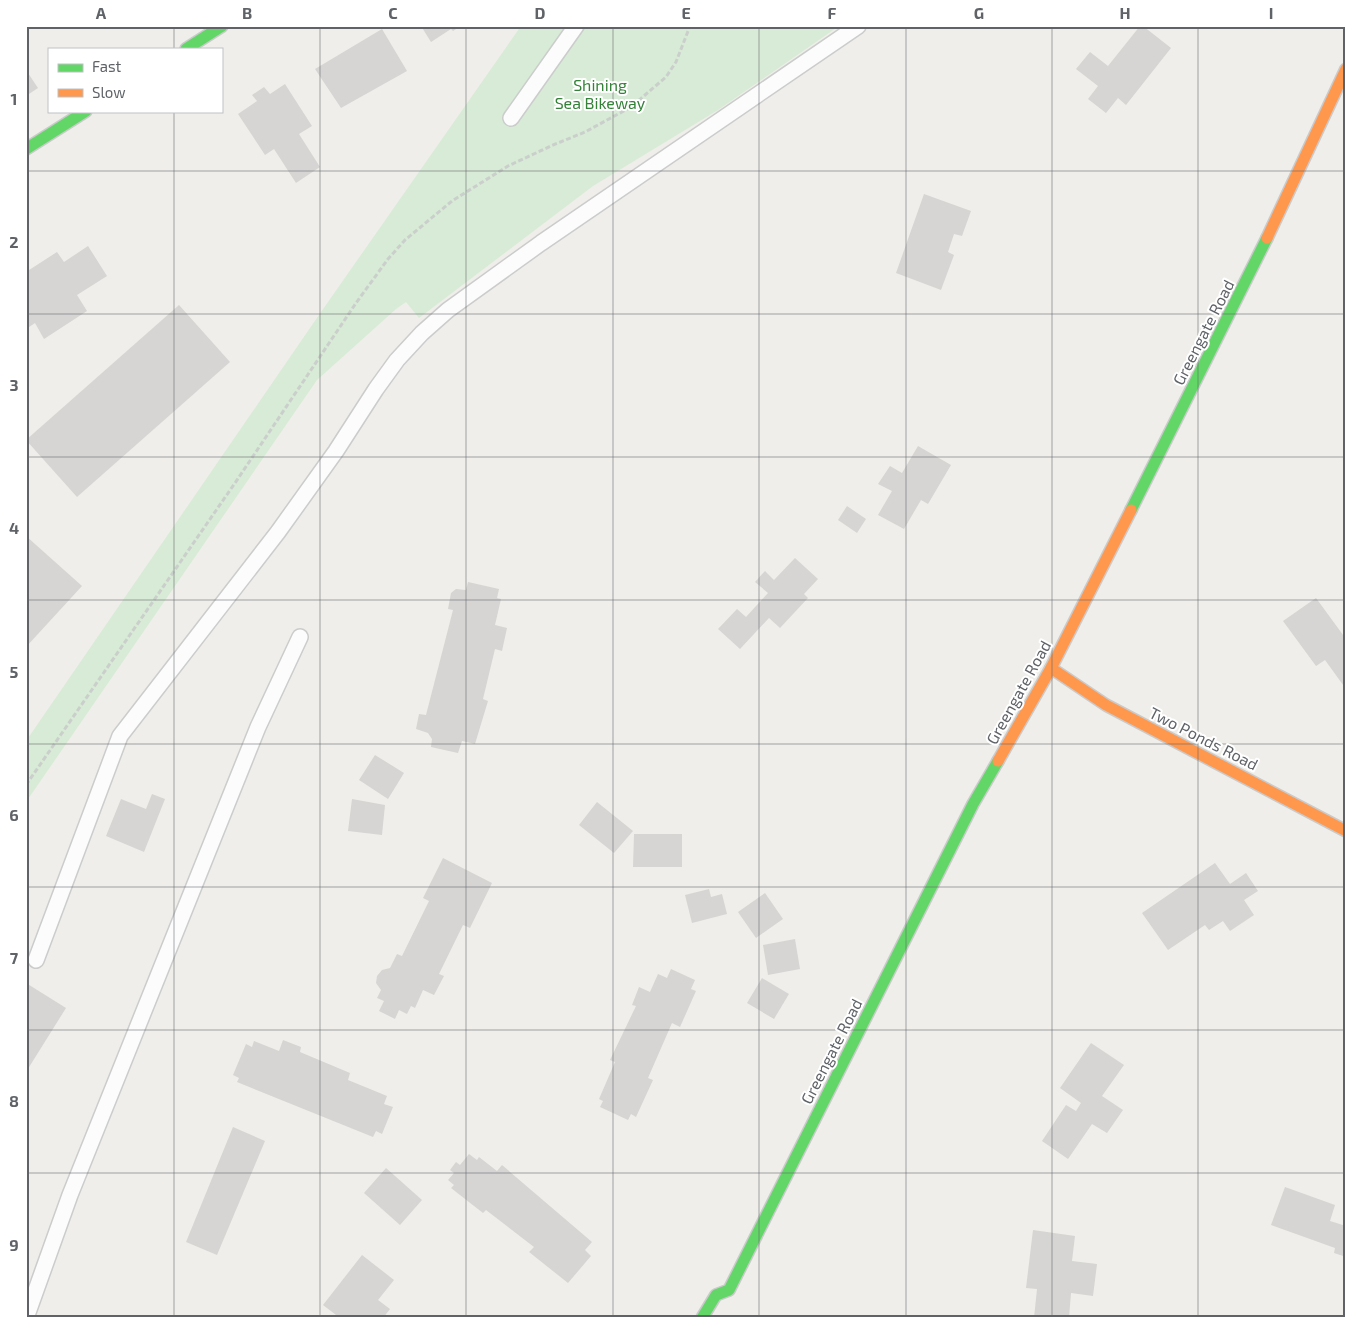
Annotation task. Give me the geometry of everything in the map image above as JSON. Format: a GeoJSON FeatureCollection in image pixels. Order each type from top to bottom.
{"type":"FeatureCollection","features":[{"type":"Feature","properties":{"kind":"main road"},"geometry":{"type":"LineString","coordinates":[[188,48],[222,26]]}},
{"type":"Feature","properties":{"kind":"main road","name":"Greengate Road"},"geometry":{"type":"LineString","coordinates":[[702,1318],[716,1295],[729,1290],[973,804],[1051,668],[1248,278],[1346,69]]}},
{"type":"Feature","properties":{"kind":"main road"},"geometry":{"type":"LineString","coordinates":[[26,149],[84,112]]}},
{"type":"Feature","properties":{"kind":"main road","name":"Two Ponds Road"},"geometry":{"type":"LineString","coordinates":[[1051,668],[1106,705],[1346,831]]}},
{"type":"Feature","properties":{"kind":"lane"},"geometry":{"type":"LineString","coordinates":[[512,118],[576,26]]}},
{"type":"Feature","properties":{"kind":"lane"},"geometry":{"type":"LineString","coordinates":[[36,960],[120,736],[278,532],[336,451],[397,360],[422,333],[448,310],[541,243],[858,26]]}},
{"type":"Feature","properties":{"kind":"lane"},"geometry":{"type":"LineString","coordinates":[[26,1318],[81,1168],[251,744],[300,637]]}},
{"type":"Feature","properties":{"kind":"path"},"geometry":{"type":"LineString","coordinates":[[26,784],[229,491],[356,303],[404,240],[452,200],[508,166],[592,129],[631,107],[666,77],[676,62],[690,26]]}},
{"type":"Feature","properties":{"kind":"green space","name":"Shining Sea Bikeway"},"geometry":{"type":"Polygon","coordinates":[[[521,26],[839,26],[718,110],[593,186],[419,318],[406,302],[317,380],[26,802],[26,741],[321,312],[521,26]]]}},
{"type":"Feature","properties":{"kind":"building"},"geometry":{"type":"Polygon","coordinates":[[[421,26],[461,26],[453,31],[451,29],[431,42],[421,26]]]}},
{"type":"Feature","properties":{"kind":"building"},"geometry":{"type":"Polygon","coordinates":[[[1140,26],[1143,26],[1171,48],[1126,105],[1118,98],[1106,113],[1088,99],[1098,86],[1076,69],[1090,52],[1108,66],[1140,26]]]}},
{"type":"Feature","properties":{"kind":"building"},"geometry":{"type":"Polygon","coordinates":[[[382,29],[407,71],[341,108],[315,69],[382,29]]]}},
{"type":"Feature","properties":{"kind":"building"},"geometry":{"type":"Polygon","coordinates":[[[26,70],[38,88],[26,96],[26,70]]]}},
{"type":"Feature","properties":{"kind":"building"},"geometry":{"type":"Polygon","coordinates":[[[285,84],[312,126],[299,134],[320,167],[296,183],[274,149],[265,155],[238,114],[257,101],[252,95],[264,87],[270,94],[285,84]]]}},
{"type":"Feature","properties":{"kind":"building"},"geometry":{"type":"Polygon","coordinates":[[[924,194],[971,211],[962,236],[954,234],[948,252],[954,255],[941,290],[896,273],[924,194]]]}},
{"type":"Feature","properties":{"kind":"building"},"geometry":{"type":"Polygon","coordinates":[[[88,246],[107,276],[77,295],[87,311],[44,339],[35,323],[26,329],[26,272],[57,252],[64,262],[88,246]]]}},
{"type":"Feature","properties":{"kind":"building"},"geometry":{"type":"Polygon","coordinates":[[[179,305],[230,362],[77,497],[26,440],[179,305]]]}},
{"type":"Feature","properties":{"kind":"building"},"geometry":{"type":"Polygon","coordinates":[[[918,446],[951,465],[928,504],[921,500],[904,529],[878,515],[892,491],[878,484],[890,466],[902,473],[918,446]]]}},
{"type":"Feature","properties":{"kind":"building"},"geometry":{"type":"Polygon","coordinates":[[[847,506],[866,519],[857,533],[838,520],[847,506]]]}},
{"type":"Feature","properties":{"kind":"building"},"geometry":{"type":"Polygon","coordinates":[[[26,536],[82,586],[26,647],[26,536]]]}},
{"type":"Feature","properties":{"kind":"building"},"geometry":{"type":"Polygon","coordinates":[[[795,558],[818,579],[804,594],[808,598],[780,628],[769,618],[740,649],[718,629],[737,609],[746,617],[768,593],[755,582],[765,571],[774,580],[795,558]]]}},
{"type":"Feature","properties":{"kind":"building"},"geometry":{"type":"Polygon","coordinates":[[[468,582],[499,589],[497,598],[501,599],[495,625],[507,628],[502,651],[495,649],[483,699],[488,701],[475,744],[462,741],[458,753],[431,747],[432,739],[428,733],[416,729],[419,714],[426,715],[453,610],[448,609],[451,593],[456,589],[466,590],[468,582]]]}},
{"type":"Feature","properties":{"kind":"building"},"geometry":{"type":"Polygon","coordinates":[[[1316,598],[1346,639],[1346,689],[1325,660],[1316,666],[1283,621],[1316,598]]]}},
{"type":"Feature","properties":{"kind":"building"},"geometry":{"type":"Polygon","coordinates":[[[375,755],[404,773],[388,799],[359,780],[375,755]]]}},
{"type":"Feature","properties":{"kind":"building"},"geometry":{"type":"Polygon","coordinates":[[[152,794],[165,799],[144,852],[106,836],[121,799],[146,809],[152,794]]]}},
{"type":"Feature","properties":{"kind":"building"},"geometry":{"type":"Polygon","coordinates":[[[352,799],[385,805],[382,835],[348,831],[352,799]]]}},
{"type":"Feature","properties":{"kind":"building"},"geometry":{"type":"Polygon","coordinates":[[[597,802],[633,831],[614,853],[579,825],[597,802]]]}},
{"type":"Feature","properties":{"kind":"building"},"geometry":{"type":"Polygon","coordinates":[[[634,834],[682,834],[682,867],[633,867],[634,834]]]}},
{"type":"Feature","properties":{"kind":"building"},"geometry":{"type":"Polygon","coordinates":[[[443,858],[492,883],[470,928],[463,925],[439,974],[444,976],[434,995],[423,990],[415,1008],[411,1006],[407,1014],[399,1010],[395,1019],[379,1011],[384,1001],[377,998],[381,990],[376,983],[377,976],[382,970],[390,968],[397,954],[402,956],[429,901],[423,898],[443,858]]]}},
{"type":"Feature","properties":{"kind":"building"},"geometry":{"type":"Polygon","coordinates":[[[1215,863],[1230,884],[1246,873],[1258,891],[1244,900],[1254,915],[1230,931],[1223,921],[1209,930],[1205,925],[1168,950],[1142,913],[1215,863]]]}},
{"type":"Feature","properties":{"kind":"building"},"geometry":{"type":"Polygon","coordinates":[[[709,889],[711,897],[722,894],[727,914],[692,923],[685,895],[709,889]]]}},
{"type":"Feature","properties":{"kind":"building"},"geometry":{"type":"Polygon","coordinates":[[[765,893],[783,919],[756,938],[738,912],[765,893]]]}},
{"type":"Feature","properties":{"kind":"building"},"geometry":{"type":"Polygon","coordinates":[[[795,939],[800,969],[768,975],[763,945],[795,939]]]}},
{"type":"Feature","properties":{"kind":"building"},"geometry":{"type":"Polygon","coordinates":[[[671,969],[695,980],[691,989],[696,991],[680,1027],[672,1023],[648,1078],[653,1080],[636,1117],[631,1114],[628,1120],[600,1107],[603,1101],[599,1099],[615,1062],[610,1060],[636,1006],[632,1005],[639,987],[650,992],[658,974],[667,978],[671,969]]]}},
{"type":"Feature","properties":{"kind":"building"},"geometry":{"type":"Polygon","coordinates":[[[762,978],[789,994],[774,1019],[747,1003],[762,978]]]}},
{"type":"Feature","properties":{"kind":"building"},"geometry":{"type":"Polygon","coordinates":[[[26,983],[66,1008],[26,1072],[26,983]]]}},
{"type":"Feature","properties":{"kind":"building"},"geometry":{"type":"Polygon","coordinates":[[[283,1040],[301,1047],[300,1052],[350,1073],[348,1080],[387,1096],[384,1104],[393,1107],[382,1134],[376,1131],[373,1137],[237,1082],[239,1078],[233,1075],[246,1044],[252,1047],[254,1041],[279,1051],[283,1040]]]}},
{"type":"Feature","properties":{"kind":"building"},"geometry":{"type":"Polygon","coordinates":[[[1091,1043],[1124,1065],[1102,1096],[1123,1110],[1107,1133],[1092,1124],[1068,1159],[1042,1141],[1066,1105],[1076,1111],[1081,1103],[1060,1088],[1091,1043]]]}},
{"type":"Feature","properties":{"kind":"building"},"geometry":{"type":"Polygon","coordinates":[[[233,1127],[265,1141],[217,1255],[186,1242],[233,1127]]]}},
{"type":"Feature","properties":{"kind":"building"},"geometry":{"type":"Polygon","coordinates":[[[469,1154],[477,1160],[479,1157],[497,1171],[502,1165],[592,1242],[585,1250],[591,1256],[568,1283],[529,1252],[534,1247],[486,1210],[483,1213],[451,1188],[454,1185],[448,1180],[454,1173],[450,1170],[456,1162],[460,1165],[469,1154]]]}},
{"type":"Feature","properties":{"kind":"building"},"geometry":{"type":"Polygon","coordinates":[[[386,1168],[422,1200],[400,1225],[364,1193],[386,1168]]]}},
{"type":"Feature","properties":{"kind":"building"},"geometry":{"type":"Polygon","coordinates":[[[1285,1187],[1335,1205],[1330,1221],[1346,1226],[1346,1257],[1334,1253],[1335,1248],[1271,1225],[1285,1187]]]}},
{"type":"Feature","properties":{"kind":"building"},"geometry":{"type":"Polygon","coordinates":[[[1033,1230],[1075,1236],[1072,1261],[1097,1264],[1093,1296],[1071,1293],[1069,1318],[1034,1318],[1037,1289],[1026,1288],[1033,1230]]]}},
{"type":"Feature","properties":{"kind":"building"},"geometry":{"type":"Polygon","coordinates":[[[362,1255],[394,1280],[378,1300],[390,1309],[383,1318],[340,1318],[323,1305],[362,1255]]]}},
{"type":"Feature","properties":{"kind":"traffic: fast"},"geometry":{"type":"LineString","coordinates":[[188,48],[222,26]]}},
{"type":"Feature","properties":{"kind":"traffic: fast"},"geometry":{"type":"LineString","coordinates":[[26,149],[84,112]]}},
{"type":"Feature","properties":{"kind":"traffic: fast"},"geometry":{"type":"LineString","coordinates":[[1131,510],[1267,238]]}},
{"type":"Feature","properties":{"kind":"traffic: fast"},"geometry":{"type":"LineString","coordinates":[[702,1318],[716,1295],[729,1290],[973,804],[998,761]]}},
{"type":"Feature","properties":{"kind":"traffic: slow"},"geometry":{"type":"LineString","coordinates":[[1267,238],[1346,69]]}},
{"type":"Feature","properties":{"kind":"traffic: slow"},"geometry":{"type":"LineString","coordinates":[[998,761],[1051,668],[1131,510]]}},
{"type":"Feature","properties":{"kind":"traffic: slow"},"geometry":{"type":"LineString","coordinates":[[1051,668],[1106,705],[1346,831]]}}]}
